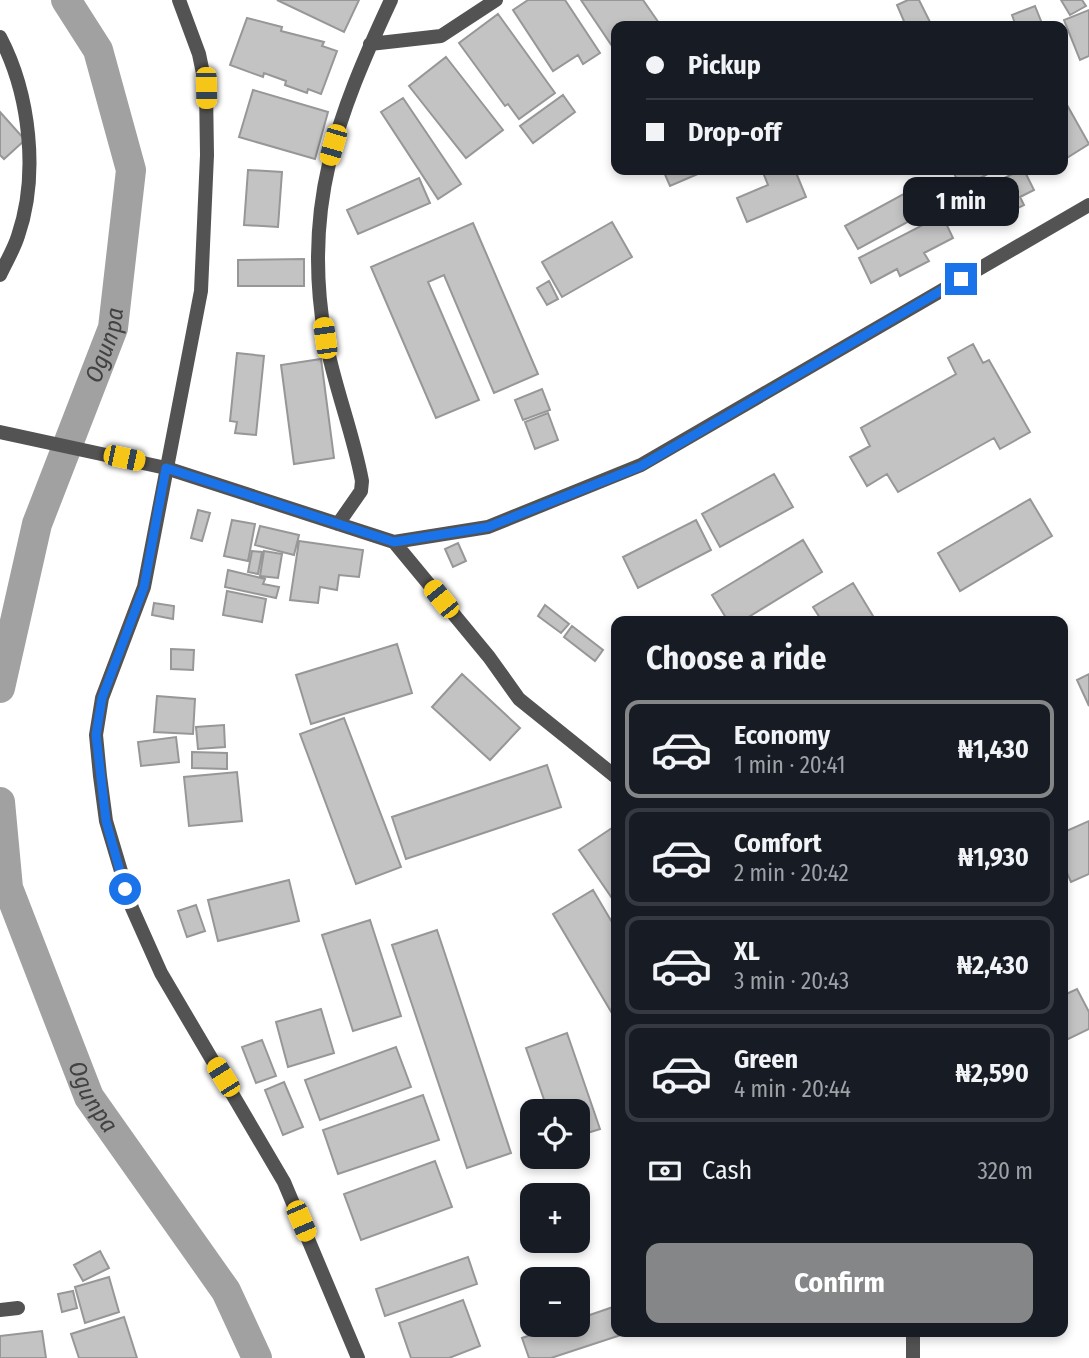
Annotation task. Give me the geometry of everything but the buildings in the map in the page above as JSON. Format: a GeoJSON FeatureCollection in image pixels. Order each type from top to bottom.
{"type":"FeatureCollection","features":[{"type":"Feature","properties":{"kind":"street"},"geometry":{"type":"LineString","coordinates":[[179,0],[199,54],[206,88],[207,155],[201,291],[144,587],[102,698],[96,735],[106,821],[128,895],[161,973],[284,1181],[358,1358]]}},
{"type":"Feature","properties":{"kind":"street"},"geometry":{"type":"LineString","coordinates":[[338,524],[360,491],[362,481],[325,338],[319,293],[317,227],[323,181],[335,137],[370,44],[391,0]]}},
{"type":"Feature","properties":{"kind":"street"},"geometry":{"type":"LineString","coordinates":[[370,44],[440,36],[496,0]]}},
{"type":"Feature","properties":{"kind":"street"},"geometry":{"type":"LineString","coordinates":[[0,37],[24,106],[30,174],[19,235],[0,275]]}},
{"type":"Feature","properties":{"kind":"street"},"geometry":{"type":"LineString","coordinates":[[0,432],[149,463],[394,542],[488,527],[641,466],[1089,205]]}},
{"type":"Feature","properties":{"kind":"street"},"geometry":{"type":"LineString","coordinates":[[394,542],[489,657],[519,699],[611,773]]}},
{"type":"Feature","properties":{"kind":"street"},"geometry":{"type":"LineString","coordinates":[[0,1310],[18,1308]]}},
{"type":"Feature","properties":{"kind":"street"},"geometry":{"type":"LineString","coordinates":[[913,1337],[913,1358]]}},
{"type":"Feature","properties":{"kind":"waterway","name":"Ogunpa"},"geometry":{"type":"LineString","coordinates":[[0,688],[37,524],[113,328],[131,170],[98,50],[66,0]]}},
{"type":"Feature","properties":{"kind":"waterway","name":"Ogunpa"},"geometry":{"type":"LineString","coordinates":[[0,802],[8,888],[89,1097],[226,1291],[257,1358]]}},
{"type":"Feature","properties":{"kind":"route"},"geometry":{"type":"LineString","coordinates":[[125,889],[106,821],[96,735],[102,698],[144,587],[166,468],[394,542],[488,527],[549,505],[641,466],[961,279]]}}]}
